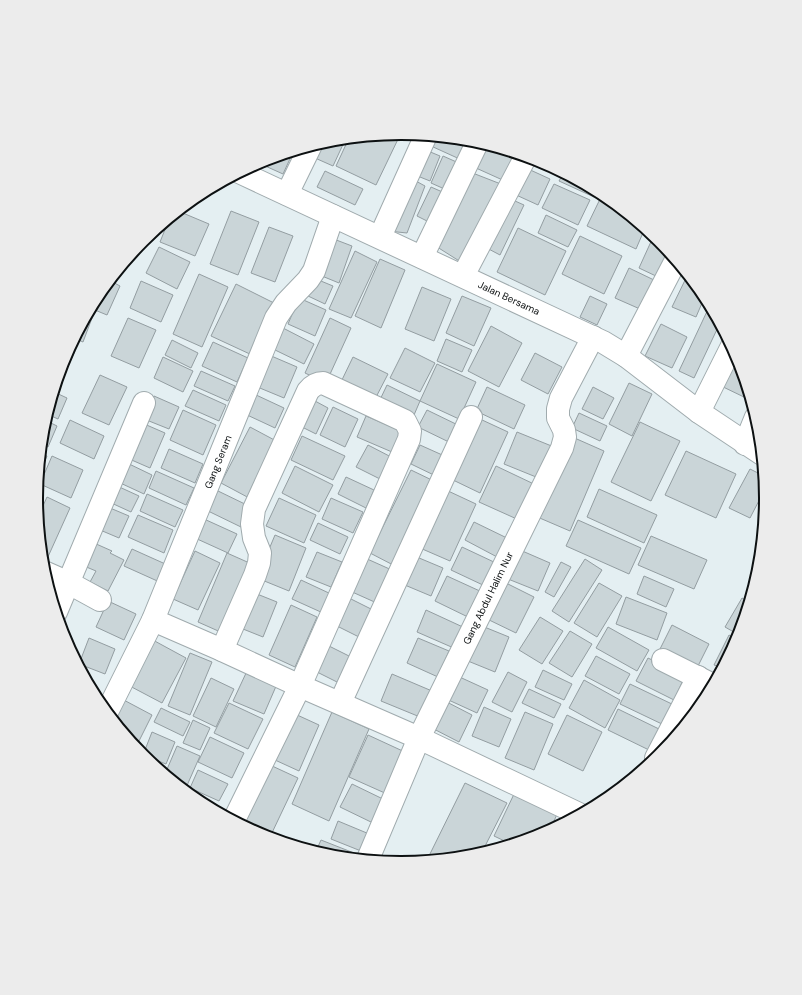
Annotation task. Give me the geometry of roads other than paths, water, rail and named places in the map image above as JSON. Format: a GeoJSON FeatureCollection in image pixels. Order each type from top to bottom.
{"type":"FeatureCollection","features":[{"type":"Feature","properties":{"kind":"street"},"geometry":{"type":"LineString","coordinates":[[380,237],[424,140]]}},
{"type":"Feature","properties":{"kind":"street"},"geometry":{"type":"LineString","coordinates":[[422,257],[475,147]]}},
{"type":"Feature","properties":{"kind":"street"},"geometry":{"type":"LineString","coordinates":[[287,194],[308,152]]}},
{"type":"Feature","properties":{"kind":"street"},"geometry":{"type":"LineString","coordinates":[[464,276],[523,161]]}},
{"type":"Feature","properties":{"kind":"street","name":"Jalan Bersama"},"geometry":{"type":"LineString","coordinates":[[245,175],[593,337],[626,356],[699,412],[753,449]]}},
{"type":"Feature","properties":{"kind":"street","name":"Gang Seram"},"geometry":{"type":"LineString","coordinates":[[110,706],[153,620],[276,318],[286,303],[311,276],[333,216]]}},
{"type":"Feature","properties":{"kind":"street"},"geometry":{"type":"LineString","coordinates":[[626,356],[673,265]]}},
{"type":"Feature","properties":{"kind":"street","name":"Gang Abdul Halim Nur"},"geometry":{"type":"LineString","coordinates":[[370,854],[419,738],[562,448],[565,437],[564,430],[558,418],[558,409],[562,398],[593,337]]}},
{"type":"Feature","properties":{"kind":"street"},"geometry":{"type":"LineString","coordinates":[[699,412],[729,353]]}},
{"type":"Feature","properties":{"kind":"street"},"geometry":{"type":"LineString","coordinates":[[222,650],[259,563],[260,554],[254,538],[252,524],[254,509],[308,391],[312,386],[323,383],[405,421],[410,431],[409,439],[300,686],[236,815]]}},
{"type":"Feature","properties":{"kind":"street"},"geometry":{"type":"LineString","coordinates":[[59,604],[144,403]]}},
{"type":"Feature","properties":{"kind":"street"},"geometry":{"type":"LineString","coordinates":[[340,704],[471,417]]}},
{"type":"Feature","properties":{"kind":"street"},"geometry":{"type":"LineString","coordinates":[[52,575],[100,600]]}},
{"type":"Feature","properties":{"kind":"street"},"geometry":{"type":"LineString","coordinates":[[153,620],[419,738],[574,811]]}},
{"type":"Feature","properties":{"kind":"street"},"geometry":{"type":"LineString","coordinates":[[663,660],[705,681],[677,726]]}}]}
